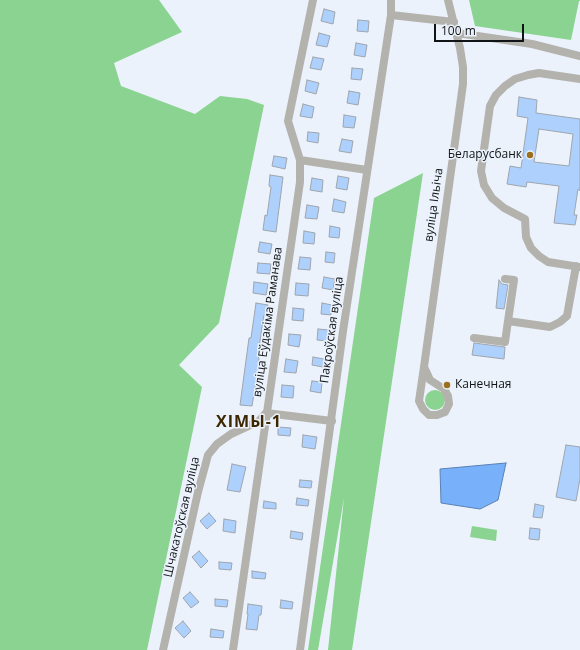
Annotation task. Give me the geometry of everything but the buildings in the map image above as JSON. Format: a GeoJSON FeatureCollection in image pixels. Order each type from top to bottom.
{"type":"FeatureCollection","features":[{"type":"Feature","properties":{"kind":"street","name":"вуліца Еўдакіма Раманава"},"geometry":{"type":"LineString","coordinates":[[234,650],[266,413],[300,182],[300,160],[288,121],[312,0]]}},
{"type":"Feature","properties":{"kind":"street","name":"Пакроўская вуліца"},"geometry":{"type":"LineString","coordinates":[[300,650],[367,170],[391,15],[391,0]]}},
{"type":"Feature","properties":{"kind":"street","name":"вуліца Ільіча"},"geometry":{"type":"LineString","coordinates":[[424,367],[430,380],[444,389],[448,396],[449,404],[445,412],[437,415],[429,415],[423,409],[419,401],[463,84],[463,67],[457,33],[448,0]]}},
{"type":"Feature","properties":{"kind":"street"},"geometry":{"type":"LineString","coordinates":[[391,15],[454,22]]}},
{"type":"Feature","properties":{"kind":"street"},"geometry":{"type":"LineString","coordinates":[[457,33],[532,44],[580,56]]}},
{"type":"Feature","properties":{"kind":"street"},"geometry":{"type":"LineString","coordinates":[[508,321],[550,326],[560,322],[567,316],[578,267],[548,262],[539,256],[531,248],[526,237],[525,219],[504,208],[492,198],[484,186],[481,171],[490,106],[496,95],[505,86],[515,79],[528,74],[539,73],[580,79]]}},
{"type":"Feature","properties":{"kind":"street"},"geometry":{"type":"LineString","coordinates":[[300,160],[367,170]]}},
{"type":"Feature","properties":{"kind":"street"},"geometry":{"type":"LineString","coordinates":[[474,338],[505,342],[514,280],[505,278]]}},
{"type":"Feature","properties":{"kind":"street"},"geometry":{"type":"LineString","coordinates":[[266,413],[332,421]]}},
{"type":"Feature","properties":{"kind":"street","name":"Шчакатоўская вуліца"},"geometry":{"type":"LineString","coordinates":[[163,650],[198,492],[208,455],[217,444],[231,434],[259,421],[266,413]]}},
{"type":"Feature","properties":{"kind":"green space"},"geometry":{"type":"Polygon","coordinates":[[[0,0],[159,0],[182,32],[114,63],[121,86],[195,114],[220,96],[247,99],[264,105],[219,323],[179,365],[202,387],[147,650],[0,650],[0,0]]]}},
{"type":"Feature","properties":{"kind":"green space"},"geometry":{"type":"Polygon","coordinates":[[[469,0],[580,1],[571,40],[475,26],[469,0]]]}},
{"type":"Feature","properties":{"kind":"green space"},"geometry":{"type":"Polygon","coordinates":[[[423,173],[352,650],[328,650],[344,498],[318,650],[308,650],[374,198],[423,173]]]}},
{"type":"Feature","properties":{"kind":"green space"},"geometry":{"type":"Polygon","coordinates":[[[435,390],[442,393],[445,400],[442,407],[435,410],[428,407],[425,400],[428,393],[435,390]]]}},
{"type":"Feature","properties":{"kind":"green space"},"geometry":{"type":"Polygon","coordinates":[[[472,526],[497,530],[496,541],[470,537],[472,526]]]}},
{"type":"Feature","properties":{"kind":"water"},"geometry":{"type":"Polygon","coordinates":[[[506,463],[498,500],[480,509],[441,503],[440,469],[506,463]]]}},
{"type":"Feature","properties":{"kind":"place","name":"Беларусбанк"},"geometry":{"type":"Point","coordinates":[530,155]}},
{"type":"Feature","properties":{"kind":"place","name":"Канечная"},"geometry":{"type":"Point","coordinates":[447,385]}},
{"type":"Feature","properties":{"kind":"district","name":"ХІМЫ-1"},"geometry":{"type":"Point","coordinates":[249,422]}}]}
